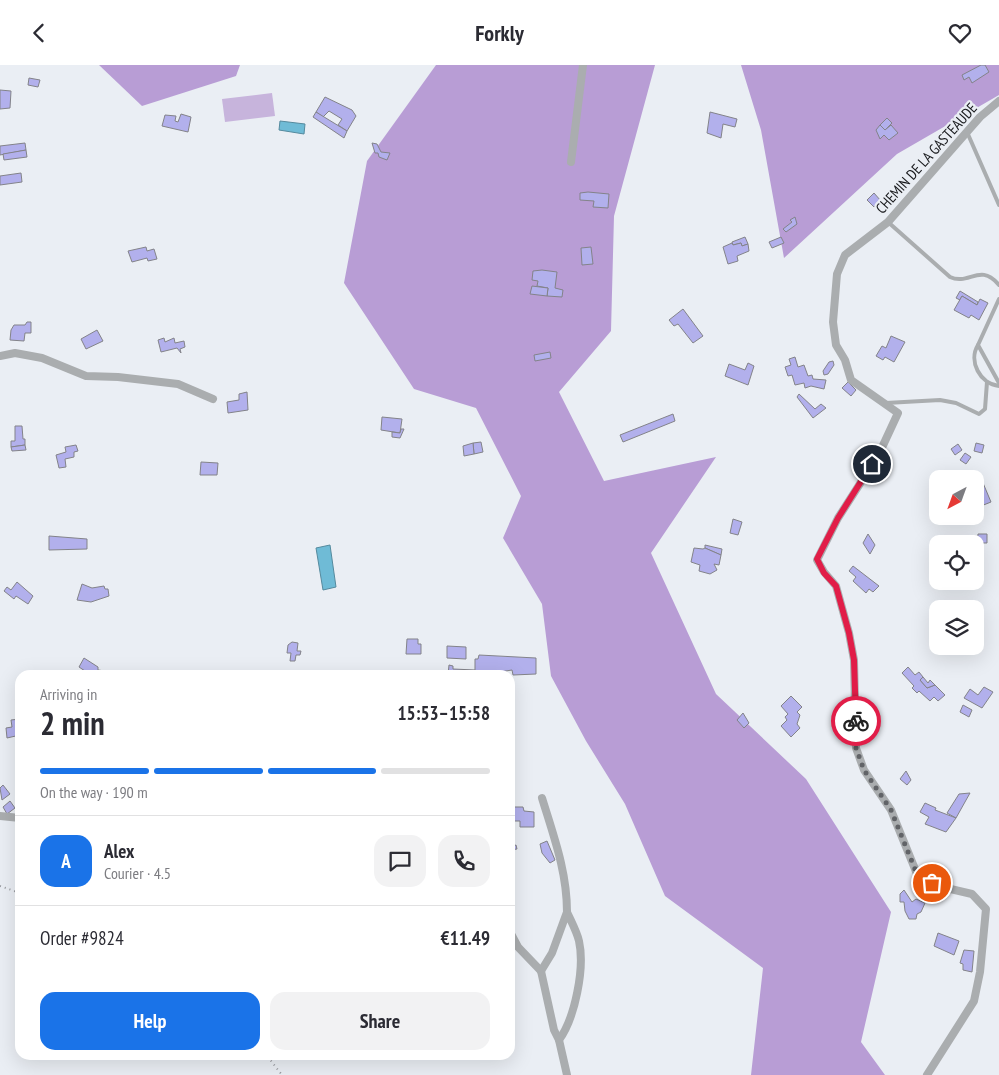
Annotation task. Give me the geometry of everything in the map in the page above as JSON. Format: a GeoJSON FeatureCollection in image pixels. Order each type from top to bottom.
{"type":"FeatureCollection","features":[{"type":"Feature","properties":{"kind":"street"},"geometry":{"type":"LineString","coordinates":[[570,162],[583,65]]}},
{"type":"Feature","properties":{"kind":"street","name":"CHEMIN DE LA GASTEAUDE"},"geometry":{"type":"LineString","coordinates":[[886,403],[851,380],[845,360],[836,345],[833,322],[837,274],[845,255],[888,222],[967,132],[999,101]]}},
{"type":"Feature","properties":{"kind":"street"},"geometry":{"type":"LineString","coordinates":[[0,356],[15,353],[42,358],[86,377],[118,377],[178,384],[213,399]]}},
{"type":"Feature","properties":{"kind":"street"},"geometry":{"type":"LineString","coordinates":[[886,403],[898,413],[878,454],[838,518],[817,559],[824,573],[836,586],[849,633],[854,660],[856,748],[864,770],[891,810],[917,874],[923,879],[942,887],[972,894],[986,909],[980,972],[974,1001],[927,1075]]}},
{"type":"Feature","properties":{"kind":"street"},"geometry":{"type":"LineString","coordinates":[[542,798],[560,852],[567,884],[568,912],[579,941],[580,965],[570,1022],[559,1040]]}},
{"type":"Feature","properties":{"kind":"street"},"geometry":{"type":"LineString","coordinates":[[0,816],[15,818]]}},
{"type":"Feature","properties":{"kind":"street"},"geometry":{"type":"LineString","coordinates":[[541,971],[552,953],[568,912]]}},
{"type":"Feature","properties":{"kind":"street"},"geometry":{"type":"LineString","coordinates":[[515,941],[541,971],[554,1030],[559,1040],[567,1075]]}},
{"type":"Feature","properties":{"kind":"lane"},"geometry":{"type":"LineString","coordinates":[[967,132],[999,205]]}},
{"type":"Feature","properties":{"kind":"lane"},"geometry":{"type":"LineString","coordinates":[[888,222],[950,277],[962,279],[980,273],[999,285]]}},
{"type":"Feature","properties":{"kind":"lane"},"geometry":{"type":"LineString","coordinates":[[886,403],[940,400],[956,403],[979,414],[985,409],[987,382],[973,361],[973,354],[999,299]]}},
{"type":"Feature","properties":{"kind":"lane"},"geometry":{"type":"LineString","coordinates":[[978,345],[999,384]]}},
{"type":"Feature","properties":{"kind":"lane"},"geometry":{"type":"LineString","coordinates":[[987,382],[999,384]]}},
{"type":"Feature","properties":{"kind":"path"},"geometry":{"type":"LineString","coordinates":[[0,886],[15,891]]}},
{"type":"Feature","properties":{"kind":"path"},"geometry":{"type":"LineString","coordinates":[[270,1060],[282,1075]]}},
{"type":"Feature","properties":{"kind":"shaded area"},"geometry":{"type":"Polygon","coordinates":[[[99,65],[240,65],[236,76],[142,106],[99,65]]]}},
{"type":"Feature","properties":{"kind":"shaded area"},"geometry":{"type":"Polygon","coordinates":[[[436,65],[655,65],[614,216],[611,331],[559,392],[604,481],[716,457],[651,553],[716,694],[806,779],[891,912],[861,1042],[885,1075],[751,1075],[763,968],[665,896],[625,804],[586,741],[551,676],[542,604],[503,538],[521,496],[476,408],[414,389],[344,283],[367,161],[436,65]]]}},
{"type":"Feature","properties":{"kind":"shaded area"},"geometry":{"type":"Polygon","coordinates":[[[741,65],[999,65],[999,95],[897,154],[784,258],[761,130],[741,65]]]}},
{"type":"Feature","properties":{"kind":"shaded area"},"geometry":{"type":"Polygon","coordinates":[[[272,93],[275,116],[225,122],[222,99],[272,93]]]}},
{"type":"Feature","properties":{"kind":"water"},"geometry":{"type":"Polygon","coordinates":[[[280,121],[305,124],[304,134],[279,130],[280,121]]]}},
{"type":"Feature","properties":{"kind":"water"},"geometry":{"type":"Polygon","coordinates":[[[330,545],[336,587],[323,590],[316,548],[330,545]]]}},
{"type":"Feature","properties":{"kind":"building"},"geometry":{"type":"Polygon","coordinates":[[[981,65],[985,65],[989,72],[972,83],[969,77],[964,80],[962,75],[981,65]]]}},
{"type":"Feature","properties":{"kind":"building"},"geometry":{"type":"Polygon","coordinates":[[[29,78],[40,80],[38,87],[28,85],[29,78]]]}},
{"type":"Feature","properties":{"kind":"building"},"geometry":{"type":"Polygon","coordinates":[[[0,90],[11,91],[10,108],[0,109],[0,90]]]}},
{"type":"Feature","properties":{"kind":"building"},"geometry":{"type":"Polygon","coordinates":[[[325,97],[352,110],[356,116],[347,131],[338,125],[342,119],[329,111],[323,117],[316,112],[325,97]]]}},
{"type":"Feature","properties":{"kind":"building"},"geometry":{"type":"Polygon","coordinates":[[[316,112],[347,131],[344,138],[313,117],[316,112]]]}},
{"type":"Feature","properties":{"kind":"building"},"geometry":{"type":"Polygon","coordinates":[[[710,112],[737,119],[735,127],[723,124],[721,138],[707,133],[710,112]]]}},
{"type":"Feature","properties":{"kind":"building"},"geometry":{"type":"Polygon","coordinates":[[[181,114],[191,117],[188,132],[162,126],[165,115],[176,116],[175,121],[178,122],[181,114]]]}},
{"type":"Feature","properties":{"kind":"building"},"geometry":{"type":"Polygon","coordinates":[[[887,118],[892,123],[885,130],[880,125],[887,118]]]}},
{"type":"Feature","properties":{"kind":"building"},"geometry":{"type":"Polygon","coordinates":[[[880,125],[885,130],[891,125],[898,133],[889,140],[884,135],[880,139],[876,130],[880,125]]]}},
{"type":"Feature","properties":{"kind":"building"},"geometry":{"type":"Polygon","coordinates":[[[25,143],[26,150],[0,155],[0,146],[25,143]]]}},
{"type":"Feature","properties":{"kind":"building"},"geometry":{"type":"Polygon","coordinates":[[[372,143],[377,144],[381,152],[390,153],[387,160],[379,157],[378,153],[375,153],[372,143]]]}},
{"type":"Feature","properties":{"kind":"building"},"geometry":{"type":"Polygon","coordinates":[[[26,150],[27,157],[4,160],[3,154],[26,150]]]}},
{"type":"Feature","properties":{"kind":"building"},"geometry":{"type":"Polygon","coordinates":[[[21,173],[22,182],[0,185],[0,176],[21,173]]]}},
{"type":"Feature","properties":{"kind":"building"},"geometry":{"type":"Polygon","coordinates":[[[580,193],[609,194],[608,208],[593,207],[594,201],[580,200],[580,193]]]}},
{"type":"Feature","properties":{"kind":"building"},"geometry":{"type":"Polygon","coordinates":[[[874,193],[881,201],[874,207],[867,200],[874,193]]]}},
{"type":"Feature","properties":{"kind":"building"},"geometry":{"type":"Polygon","coordinates":[[[795,217],[797,224],[786,232],[783,229],[795,217]]]}},
{"type":"Feature","properties":{"kind":"building"},"geometry":{"type":"Polygon","coordinates":[[[745,237],[748,244],[742,246],[741,243],[733,245],[732,242],[745,237]]]}},
{"type":"Feature","properties":{"kind":"building"},"geometry":{"type":"Polygon","coordinates":[[[781,237],[784,243],[772,248],[769,242],[781,237]]]}},
{"type":"Feature","properties":{"kind":"building"},"geometry":{"type":"Polygon","coordinates":[[[732,243],[733,245],[741,243],[742,246],[748,244],[749,251],[737,256],[738,261],[728,264],[723,247],[732,243]]]}},
{"type":"Feature","properties":{"kind":"building"},"geometry":{"type":"Polygon","coordinates":[[[146,247],[147,251],[154,249],[157,259],[148,261],[147,258],[132,262],[128,251],[146,247]]]}},
{"type":"Feature","properties":{"kind":"building"},"geometry":{"type":"Polygon","coordinates":[[[591,247],[593,264],[582,265],[581,248],[591,247]]]}},
{"type":"Feature","properties":{"kind":"building"},"geometry":{"type":"Polygon","coordinates":[[[533,271],[557,272],[555,288],[563,290],[562,297],[547,296],[548,288],[537,286],[538,281],[532,280],[533,271]]]}},
{"type":"Feature","properties":{"kind":"building"},"geometry":{"type":"Polygon","coordinates":[[[532,286],[548,288],[547,296],[530,294],[532,286]]]}},
{"type":"Feature","properties":{"kind":"building"},"geometry":{"type":"Polygon","coordinates":[[[960,291],[978,302],[977,305],[962,296],[960,300],[956,298],[960,291]]]}},
{"type":"Feature","properties":{"kind":"building"},"geometry":{"type":"Polygon","coordinates":[[[962,296],[977,305],[980,299],[988,303],[979,320],[971,315],[969,318],[954,310],[962,296]]]}},
{"type":"Feature","properties":{"kind":"building"},"geometry":{"type":"Polygon","coordinates":[[[683,309],[703,336],[693,343],[678,324],[674,326],[669,320],[683,309]]]}},
{"type":"Feature","properties":{"kind":"building"},"geometry":{"type":"Polygon","coordinates":[[[27,322],[31,322],[31,333],[25,333],[24,341],[10,340],[11,330],[14,325],[25,325],[27,322]]]}},
{"type":"Feature","properties":{"kind":"building"},"geometry":{"type":"Polygon","coordinates":[[[97,330],[103,341],[86,349],[81,339],[97,330]]]}},
{"type":"Feature","properties":{"kind":"building"},"geometry":{"type":"Polygon","coordinates":[[[891,336],[905,342],[894,362],[885,357],[883,360],[876,356],[882,346],[886,348],[891,336]]]}},
{"type":"Feature","properties":{"kind":"building"},"geometry":{"type":"Polygon","coordinates":[[[164,338],[165,342],[174,338],[175,343],[184,341],[185,347],[180,349],[181,353],[177,348],[161,352],[158,340],[164,338]]]}},
{"type":"Feature","properties":{"kind":"building"},"geometry":{"type":"Polygon","coordinates":[[[550,352],[551,358],[535,361],[534,355],[550,352]]]}},
{"type":"Feature","properties":{"kind":"building"},"geometry":{"type":"Polygon","coordinates":[[[795,357],[798,367],[804,365],[808,376],[812,375],[813,379],[826,380],[824,389],[811,386],[805,388],[804,383],[795,385],[792,375],[788,376],[785,367],[791,365],[789,359],[795,357]]]}},
{"type":"Feature","properties":{"kind":"building"},"geometry":{"type":"Polygon","coordinates":[[[833,361],[834,365],[828,374],[824,375],[823,371],[829,362],[833,361]]]}},
{"type":"Feature","properties":{"kind":"building"},"geometry":{"type":"Polygon","coordinates":[[[748,363],[754,366],[748,385],[725,376],[729,364],[745,370],[748,363]]]}},
{"type":"Feature","properties":{"kind":"building"},"geometry":{"type":"Polygon","coordinates":[[[848,382],[856,390],[851,396],[842,388],[848,382]]]}},
{"type":"Feature","properties":{"kind":"building"},"geometry":{"type":"Polygon","coordinates":[[[247,392],[248,410],[228,413],[227,402],[239,400],[239,394],[247,392]]]}},
{"type":"Feature","properties":{"kind":"building"},"geometry":{"type":"Polygon","coordinates":[[[799,394],[815,409],[821,404],[826,408],[813,418],[797,397],[799,394]]]}},
{"type":"Feature","properties":{"kind":"building"},"geometry":{"type":"Polygon","coordinates":[[[673,414],[675,421],[623,442],[620,435],[673,414]]]}},
{"type":"Feature","properties":{"kind":"building"},"geometry":{"type":"Polygon","coordinates":[[[382,417],[402,419],[400,433],[381,430],[382,417]]]}},
{"type":"Feature","properties":{"kind":"building"},"geometry":{"type":"Polygon","coordinates":[[[15,426],[22,426],[25,445],[11,447],[11,441],[15,441],[15,426]]]}},
{"type":"Feature","properties":{"kind":"building"},"geometry":{"type":"Polygon","coordinates":[[[401,429],[404,429],[400,438],[392,437],[392,432],[400,433],[401,429]]]}},
{"type":"Feature","properties":{"kind":"building"},"geometry":{"type":"Polygon","coordinates":[[[481,442],[483,452],[474,454],[473,443],[481,442]]]}},
{"type":"Feature","properties":{"kind":"building"},"geometry":{"type":"Polygon","coordinates":[[[473,443],[474,454],[464,456],[463,446],[473,443]]]}},
{"type":"Feature","properties":{"kind":"building"},"geometry":{"type":"Polygon","coordinates":[[[976,443],[984,445],[982,453],[974,451],[976,443]]]}},
{"type":"Feature","properties":{"kind":"building"},"geometry":{"type":"Polygon","coordinates":[[[958,444],[962,450],[955,455],[951,449],[958,444]]]}},
{"type":"Feature","properties":{"kind":"building"},"geometry":{"type":"Polygon","coordinates":[[[25,445],[26,450],[12,451],[11,447],[25,445]]]}},
{"type":"Feature","properties":{"kind":"building"},"geometry":{"type":"Polygon","coordinates":[[[76,445],[78,451],[74,452],[74,457],[65,459],[66,467],[59,468],[56,455],[66,452],[65,447],[76,445]]]}},
{"type":"Feature","properties":{"kind":"building"},"geometry":{"type":"Polygon","coordinates":[[[965,453],[971,457],[966,464],[960,460],[965,453]]]}},
{"type":"Feature","properties":{"kind":"building"},"geometry":{"type":"Polygon","coordinates":[[[201,462],[218,463],[217,475],[200,475],[201,462]]]}},
{"type":"Feature","properties":{"kind":"building"},"geometry":{"type":"Polygon","coordinates":[[[984,485],[991,502],[984,505],[984,485]]]}},
{"type":"Feature","properties":{"kind":"building"},"geometry":{"type":"Polygon","coordinates":[[[733,519],[742,522],[738,535],[730,533],[733,519]]]}},
{"type":"Feature","properties":{"kind":"building"},"geometry":{"type":"Polygon","coordinates":[[[868,534],[875,545],[870,554],[863,543],[868,534]]]}},
{"type":"Feature","properties":{"kind":"building"},"geometry":{"type":"Polygon","coordinates":[[[987,534],[987,543],[984,543],[984,535],[978,535],[987,534]]]}},
{"type":"Feature","properties":{"kind":"building"},"geometry":{"type":"Polygon","coordinates":[[[49,536],[87,539],[87,549],[49,550],[49,536]]]}},
{"type":"Feature","properties":{"kind":"building"},"geometry":{"type":"Polygon","coordinates":[[[705,545],[722,549],[721,555],[705,548],[705,545]]]}},
{"type":"Feature","properties":{"kind":"building"},"geometry":{"type":"Polygon","coordinates":[[[694,548],[705,548],[721,555],[719,565],[714,564],[717,570],[710,574],[699,571],[700,565],[691,562],[694,548]]]}},
{"type":"Feature","properties":{"kind":"building"},"geometry":{"type":"Polygon","coordinates":[[[853,566],[879,586],[873,592],[869,589],[866,593],[853,581],[856,577],[849,571],[853,566]]]}},
{"type":"Feature","properties":{"kind":"building"},"geometry":{"type":"Polygon","coordinates":[[[17,582],[33,596],[28,604],[16,596],[14,599],[4,591],[7,587],[11,590],[17,582]]]}},
{"type":"Feature","properties":{"kind":"building"},"geometry":{"type":"Polygon","coordinates":[[[82,584],[92,588],[104,586],[105,589],[108,589],[109,596],[91,602],[77,600],[82,584]]]}},
{"type":"Feature","properties":{"kind":"building"},"geometry":{"type":"Polygon","coordinates":[[[407,639],[418,639],[418,644],[421,644],[421,654],[406,654],[407,639]]]}},
{"type":"Feature","properties":{"kind":"building"},"geometry":{"type":"Polygon","coordinates":[[[292,642],[298,643],[297,651],[301,651],[300,655],[296,655],[295,661],[290,661],[291,653],[287,653],[288,645],[292,642]]]}},
{"type":"Feature","properties":{"kind":"building"},"geometry":{"type":"Polygon","coordinates":[[[447,646],[466,647],[466,659],[447,658],[447,646]]]}},
{"type":"Feature","properties":{"kind":"building"},"geometry":{"type":"Polygon","coordinates":[[[479,655],[536,658],[536,674],[515,675],[515,670],[475,670],[475,659],[478,659],[479,655]]]}},
{"type":"Feature","properties":{"kind":"building"},"geometry":{"type":"Polygon","coordinates":[[[84,658],[98,667],[98,670],[84,670],[79,667],[84,658]]]}},
{"type":"Feature","properties":{"kind":"building"},"geometry":{"type":"Polygon","coordinates":[[[449,665],[453,666],[453,669],[475,670],[448,670],[449,665]]]}},
{"type":"Feature","properties":{"kind":"building"},"geometry":{"type":"Polygon","coordinates":[[[908,667],[915,675],[919,672],[923,677],[920,680],[927,688],[935,685],[945,695],[938,701],[934,697],[930,701],[919,691],[917,693],[912,688],[914,686],[902,673],[908,667]]]}},
{"type":"Feature","properties":{"kind":"building"},"geometry":{"type":"Polygon","coordinates":[[[923,677],[928,683],[930,680],[935,685],[927,688],[920,680],[923,677]]]}},
{"type":"Feature","properties":{"kind":"building"},"geometry":{"type":"Polygon","coordinates":[[[984,687],[993,692],[982,708],[964,698],[970,689],[978,695],[984,687]]]}},
{"type":"Feature","properties":{"kind":"building"},"geometry":{"type":"Polygon","coordinates":[[[791,696],[802,707],[797,712],[800,715],[797,724],[800,728],[791,737],[781,726],[787,720],[785,717],[788,714],[781,706],[791,696]]]}},
{"type":"Feature","properties":{"kind":"building"},"geometry":{"type":"Polygon","coordinates":[[[963,705],[972,710],[969,717],[960,712],[963,705]]]}},
{"type":"Feature","properties":{"kind":"building"},"geometry":{"type":"Polygon","coordinates":[[[870,708],[879,713],[874,721],[866,716],[870,708]]]}},
{"type":"Feature","properties":{"kind":"building"},"geometry":{"type":"Polygon","coordinates":[[[743,713],[749,723],[744,728],[737,720],[743,713]]]}},
{"type":"Feature","properties":{"kind":"building"},"geometry":{"type":"Polygon","coordinates":[[[11,720],[15,720],[15,736],[7,738],[6,728],[12,727],[11,720]]]}},
{"type":"Feature","properties":{"kind":"building"},"geometry":{"type":"Polygon","coordinates":[[[906,771],[911,780],[907,785],[900,779],[906,771]]]}},
{"type":"Feature","properties":{"kind":"building"},"geometry":{"type":"Polygon","coordinates":[[[3,785],[10,794],[2,800],[0,788],[3,785]]]}},
{"type":"Feature","properties":{"kind":"building"},"geometry":{"type":"Polygon","coordinates":[[[970,793],[956,818],[947,813],[959,794],[970,793]]]}},
{"type":"Feature","properties":{"kind":"building"},"geometry":{"type":"Polygon","coordinates":[[[10,801],[15,808],[7,814],[3,807],[10,801]]]}},
{"type":"Feature","properties":{"kind":"building"},"geometry":{"type":"Polygon","coordinates":[[[925,803],[936,808],[935,810],[956,818],[946,832],[925,824],[929,817],[920,812],[925,803]]]}},
{"type":"Feature","properties":{"kind":"building"},"geometry":{"type":"Polygon","coordinates":[[[515,807],[523,807],[524,811],[534,812],[534,827],[520,827],[520,821],[515,821],[515,807]]]}},
{"type":"Feature","properties":{"kind":"building"},"geometry":{"type":"Polygon","coordinates":[[[547,841],[555,860],[550,863],[542,853],[540,844],[547,841]]]}},
{"type":"Feature","properties":{"kind":"building"},"geometry":{"type":"Polygon","coordinates":[[[904,890],[912,902],[916,899],[925,903],[921,912],[917,914],[916,919],[909,919],[905,911],[904,902],[900,902],[900,894],[904,890]]]}},
{"type":"Feature","properties":{"kind":"building"},"geometry":{"type":"Polygon","coordinates":[[[938,933],[959,941],[954,955],[934,946],[938,933]]]}},
{"type":"Feature","properties":{"kind":"building"},"geometry":{"type":"Polygon","coordinates":[[[964,950],[974,951],[972,972],[963,970],[963,964],[960,963],[964,950]]]}},
{"type":"Feature","properties":{"kind":"way so far"},"geometry":{"type":"LineString","coordinates":[[856,721],[856,748],[864,770],[891,810],[917,874],[932,883]]}},
{"type":"Feature","properties":{"kind":"route"},"geometry":{"type":"LineString","coordinates":[[856,721],[854,660],[849,633],[836,586],[824,573],[817,559],[838,518],[872,464]]}}]}
